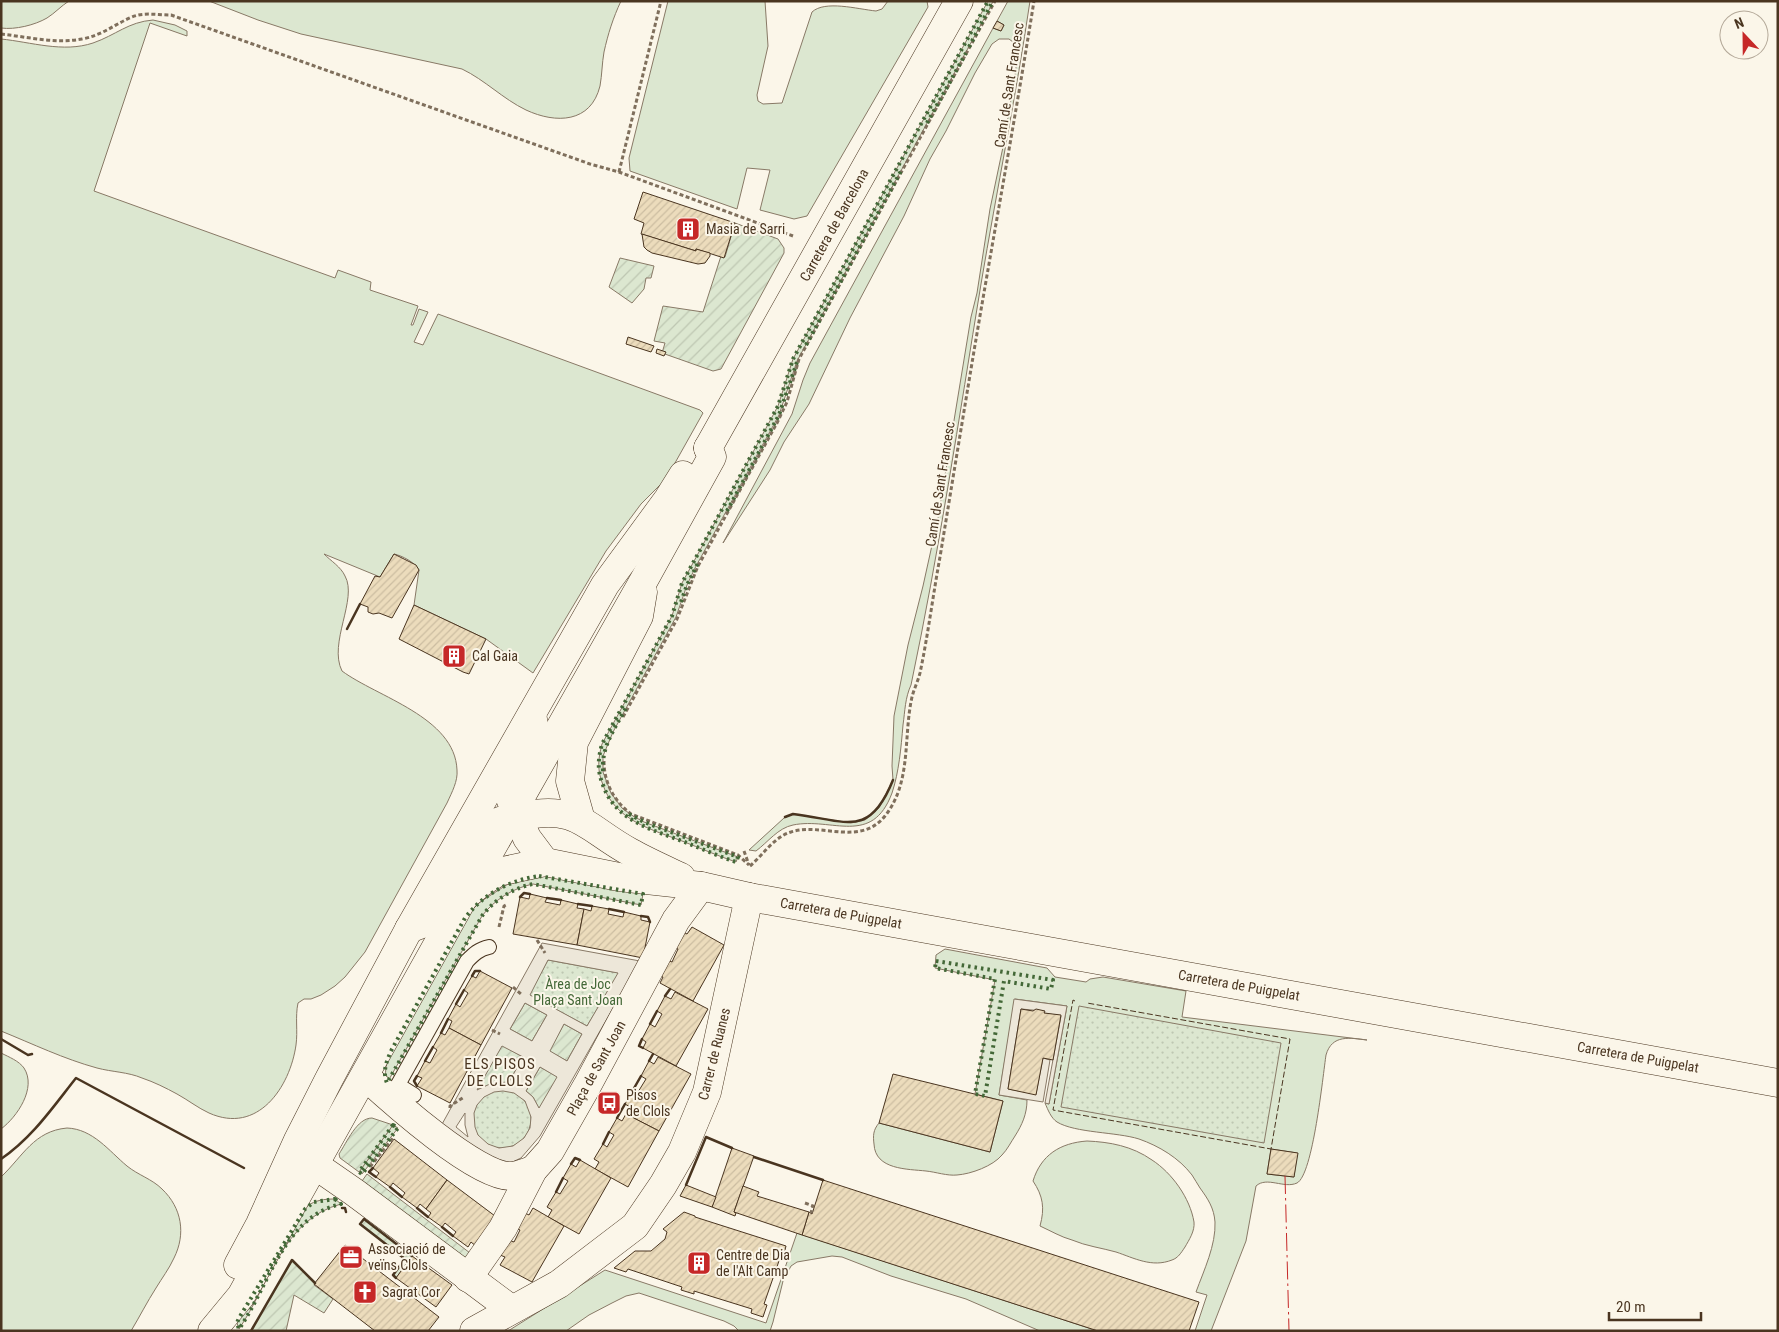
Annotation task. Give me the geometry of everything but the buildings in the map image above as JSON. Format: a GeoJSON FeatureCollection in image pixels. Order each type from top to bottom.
{"type":"FeatureCollection","features":[{"type":"Feature","properties":{"kind":"street","name":"Carretera de Barcelona"},"geometry":{"type":"LineString","coordinates":[[708,448],[959,1]]}},
{"type":"Feature","properties":{"kind":"street"},"geometry":{"type":"LineString","coordinates":[[708,448],[712,457],[514,814],[464,897],[241,1296],[213,1328],[226,1290],[260,1224],[298,1140],[409,929],[605,585],[668,499],[697,452],[708,448]]}},
{"type":"Feature","properties":{"kind":"street"},"geometry":{"type":"LineString","coordinates":[[581,820],[570,781],[574,742],[639,616],[644,580]]}},
{"type":"Feature","properties":{"kind":"street"},"geometry":{"type":"LineString","coordinates":[[532,714],[536,737],[515,778],[510,798],[514,814],[527,838],[545,862]]}},
{"type":"Feature","properties":{"kind":"street"},"geometry":{"type":"LineString","coordinates":[[409,929],[434,919],[487,828],[497,821],[514,814],[559,812],[581,820],[629,852],[701,886]]}},
{"type":"Feature","properties":{"kind":"street"},"geometry":{"type":"LineString","coordinates":[[464,897],[498,872],[545,862],[619,877],[701,886]]}},
{"type":"Feature","properties":{"kind":"street","name":"Carretera de Puigpelat"},"geometry":{"type":"LineString","coordinates":[[701,886],[749,897],[1778,1082]]}},
{"type":"Feature","properties":{"kind":"street","name":"Plaça de Sant Joan"},"geometry":{"type":"LineString","coordinates":[[468,1278],[503,1228],[533,1170],[550,1151],[676,920],[701,886]]}},
{"type":"Feature","properties":{"kind":"street","name":"Carrer de Ruanes"},"geometry":{"type":"LineString","coordinates":[[474,1331],[559,1284],[635,1226],[673,1169],[707,1092],[749,897]]}},
{"type":"Feature","properties":{"kind":"street"},"geometry":{"type":"LineString","coordinates":[[365,1076],[401,1093],[426,1130],[485,1170],[510,1176],[533,1170]]}},
{"type":"Feature","properties":{"kind":"street"},"geometry":{"type":"LineString","coordinates":[[315,1165],[511,1309]]}},
{"type":"Feature","properties":{"kind":"lane"},"geometry":{"type":"LineString","coordinates":[[401,1093],[467,961],[475,952],[489,947]]}},
{"type":"Feature","properties":{"kind":"path"},"geometry":{"type":"LineString","coordinates":[[618,172],[661,1]]}},
{"type":"Feature","properties":{"kind":"path"},"geometry":{"type":"LineString","coordinates":[[620,723],[677,618],[698,566],[777,423],[787,402],[799,359],[995,1]]}},
{"type":"Feature","properties":{"kind":"path","name":"Camí de Sant Francesc"},"geometry":{"type":"LineString","coordinates":[[750,866],[777,840],[792,831],[817,829],[845,833],[868,828],[878,823],[900,789],[912,697],[919,674],[934,589],[1034,1]]}},
{"type":"Feature","properties":{"kind":"path"},"geometry":{"type":"LineString","coordinates":[[1,34],[61,42],[100,34],[132,17],[145,14],[171,15],[590,164],[618,172],[822,247]]}},
{"type":"Feature","properties":{"kind":"path"},"geometry":{"type":"LineString","coordinates":[[605,754],[604,772],[606,781],[622,807],[641,819],[738,855],[750,866]]}},
{"type":"Feature","properties":{"kind":"path"},"geometry":{"type":"LineString","coordinates":[[744,851],[750,866]]}},
{"type":"Feature","properties":{"kind":"path"},"geometry":{"type":"LineString","coordinates":[[489,947],[499,928],[504,906],[510,901]]}},
{"type":"Feature","properties":{"kind":"path"},"geometry":{"type":"LineString","coordinates":[[537,940],[545,953]]}},
{"type":"Feature","properties":{"kind":"path"},"geometry":{"type":"LineString","coordinates":[[513,987],[522,995]]}},
{"type":"Feature","properties":{"kind":"path"},"geometry":{"type":"LineString","coordinates":[[492,1030],[500,1034]]}},
{"type":"Feature","properties":{"kind":"path"},"geometry":{"type":"LineString","coordinates":[[450,1106],[464,1097]]}},
{"type":"Feature","properties":{"kind":"path"},"geometry":{"type":"LineString","coordinates":[[366,1172],[395,1136]]}},
{"type":"Feature","properties":{"kind":"path"},"geometry":{"type":"LineString","coordinates":[[805,1203],[813,1206],[811,1213]]}},
{"type":"Feature","properties":{"kind":"green space"},"geometry":{"type":"Polygon","coordinates":[[[1,1],[69,1],[42,21],[31,25],[1,28],[1,1]]]}},
{"type":"Feature","properties":{"kind":"green space"},"geometry":{"type":"Polygon","coordinates":[[[209,1],[621,1],[607,39],[600,86],[595,98],[581,114],[560,118],[537,115],[526,110],[462,69],[301,34],[209,1]]]}},
{"type":"Feature","properties":{"kind":"green space"},"geometry":{"type":"Polygon","coordinates":[[[668,1],[765,1],[768,46],[757,95],[758,101],[763,104],[782,103],[812,12],[818,8],[842,6],[876,11],[882,9],[888,1],[927,1],[928,7],[807,216],[794,219],[760,210],[770,170],[747,168],[737,209],[630,171],[629,158],[668,1]]]}},
{"type":"Feature","properties":{"kind":"green space"},"geometry":{"type":"Polygon","coordinates":[[[988,1],[993,1],[990,8],[797,361],[779,415],[695,568],[676,617],[613,732],[603,756],[603,772],[611,793],[622,808],[644,822],[738,857],[736,862],[646,827],[625,815],[609,797],[601,780],[599,764],[602,744],[672,616],[682,583],[778,406],[793,359],[988,1]]]}},
{"type":"Feature","properties":{"kind":"green space"},"geometry":{"type":"Polygon","coordinates":[[[1008,1],[1030,1],[940,535],[911,685],[906,700],[899,760],[892,793],[884,810],[874,820],[862,825],[793,825],[778,832],[756,851],[749,850],[784,818],[793,814],[851,823],[865,820],[879,808],[893,780],[894,716],[908,645],[938,518],[971,317],[977,293],[990,209],[1016,69],[1017,45],[1009,39],[999,39],[992,44],[975,73],[930,159],[904,216],[850,318],[809,404],[784,442],[770,470],[723,543],[792,414],[810,363],[993,28],[1001,31],[1004,25],[997,21],[1008,1]]]}},
{"type":"Feature","properties":{"kind":"green space"},"geometry":{"type":"Polygon","coordinates":[[[153,20],[175,25],[187,31],[187,36],[150,23],[94,191],[335,278],[338,270],[371,282],[370,290],[418,306],[411,325],[413,325],[419,309],[428,312],[414,342],[423,345],[438,314],[700,410],[703,413],[666,479],[641,504],[606,551],[533,673],[486,639],[414,605],[419,570],[414,564],[401,556],[394,554],[380,577],[324,554],[341,570],[348,586],[348,597],[338,648],[342,671],[412,710],[429,722],[443,736],[453,752],[457,778],[447,803],[365,952],[345,977],[335,986],[321,995],[311,999],[304,999],[298,1003],[297,1040],[293,1061],[279,1091],[269,1103],[256,1112],[242,1118],[227,1118],[209,1113],[151,1081],[61,1056],[1,1031],[1,39],[47,46],[82,46],[101,40],[136,23],[153,20]]]}},
{"type":"Feature","properties":{"kind":"green space"},"geometry":{"type":"Polygon","coordinates":[[[735,223],[778,239],[784,248],[784,253],[721,369],[713,371],[662,353],[665,343],[654,341],[663,306],[703,312],[721,256],[725,257],[735,223]]]}},
{"type":"Feature","properties":{"kind":"green space"},"geometry":{"type":"Polygon","coordinates":[[[620,258],[654,266],[651,278],[646,278],[644,289],[632,303],[609,287],[620,258]]]}},
{"type":"Feature","properties":{"kind":"green space"},"geometry":{"type":"Polygon","coordinates":[[[545,876],[643,894],[641,905],[533,884],[518,888],[498,900],[482,916],[387,1083],[386,1070],[389,1057],[469,913],[480,902],[508,884],[545,876]]]}},
{"type":"Feature","properties":{"kind":"green space"},"geometry":{"type":"Polygon","coordinates":[[[945,949],[1047,968],[1055,977],[1086,982],[1090,979],[1103,977],[1186,991],[1182,1017],[1367,1040],[1348,1038],[1337,1040],[1329,1048],[1326,1055],[1312,1144],[1303,1176],[1297,1183],[1287,1185],[1265,1182],[1256,1186],[1246,1241],[1211,1331],[1195,1331],[1207,1295],[1196,1292],[1212,1248],[1215,1222],[1210,1204],[1192,1175],[1175,1158],[1154,1145],[1130,1137],[1065,1126],[1051,1116],[1047,1108],[1045,1103],[1049,1104],[1067,1006],[1015,999],[999,1095],[1027,1100],[1027,1105],[1020,1128],[998,1159],[975,1171],[953,1175],[902,1168],[880,1159],[874,1144],[875,1131],[879,1123],[990,1152],[1003,1101],[975,1094],[995,980],[935,968],[936,955],[945,949]],[[1271,1149],[1267,1174],[1294,1177],[1297,1153],[1271,1149]]]}},
{"type":"Feature","properties":{"kind":"green space","name":"Àrea de Joc Plaça Sant Joan"},"geometry":{"type":"Polygon","coordinates":[[[548,960],[619,973],[587,1026],[529,995],[548,960]]]}},
{"type":"Feature","properties":{"kind":"green space"},"geometry":{"type":"Polygon","coordinates":[[[525,1003],[547,1015],[532,1041],[510,1029],[525,1003]]]}},
{"type":"Feature","properties":{"kind":"green space"},"geometry":{"type":"Polygon","coordinates":[[[1079,1006],[1281,1043],[1264,1143],[1061,1107],[1079,1006]]]}},
{"type":"Feature","properties":{"kind":"green space"},"geometry":{"type":"Polygon","coordinates":[[[564,1024],[582,1034],[567,1061],[549,1051],[564,1024]]]}},
{"type":"Feature","properties":{"kind":"green space"},"geometry":{"type":"Polygon","coordinates":[[[502,1045],[523,1057],[509,1082],[481,1087],[476,1091],[502,1045]]]}},
{"type":"Feature","properties":{"kind":"green space"},"geometry":{"type":"Polygon","coordinates":[[[1,1053],[14,1059],[24,1068],[28,1084],[27,1093],[19,1110],[1,1129],[1,1053]]]}},
{"type":"Feature","properties":{"kind":"green space"},"geometry":{"type":"Polygon","coordinates":[[[540,1067],[558,1077],[539,1109],[533,1097],[526,1091],[540,1067]]]}},
{"type":"Feature","properties":{"kind":"green space"},"geometry":{"type":"Polygon","coordinates":[[[502,1090],[518,1095],[526,1103],[531,1119],[526,1135],[518,1143],[502,1148],[486,1143],[478,1135],[473,1119],[478,1103],[486,1095],[502,1090]]]}},
{"type":"Feature","properties":{"kind":"green space"},"geometry":{"type":"Polygon","coordinates":[[[372,1118],[393,1125],[359,1172],[340,1158],[339,1154],[357,1126],[372,1118]]]}},
{"type":"Feature","properties":{"kind":"green space"},"geometry":{"type":"Polygon","coordinates":[[[393,1125],[398,1128],[362,1174],[359,1172],[393,1125]]]}},
{"type":"Feature","properties":{"kind":"green space"},"geometry":{"type":"Polygon","coordinates":[[[67,1128],[85,1132],[93,1137],[127,1166],[154,1182],[169,1196],[178,1213],[180,1222],[181,1231],[178,1249],[170,1266],[131,1331],[1,1331],[1,1177],[37,1139],[56,1130],[67,1128]]]}},
{"type":"Feature","properties":{"kind":"green space"},"geometry":{"type":"Polygon","coordinates":[[[1087,1141],[1104,1142],[1137,1151],[1159,1165],[1173,1179],[1189,1204],[1194,1222],[1194,1229],[1190,1238],[1176,1258],[1165,1262],[1150,1263],[1077,1242],[1040,1226],[1042,1202],[1033,1181],[1041,1164],[1046,1157],[1068,1144],[1087,1141]]]}},
{"type":"Feature","properties":{"kind":"green space"},"geometry":{"type":"Polygon","coordinates":[[[367,1174],[470,1253],[467,1260],[362,1181],[367,1174]]]}},
{"type":"Feature","properties":{"kind":"green space"},"geometry":{"type":"Polygon","coordinates":[[[335,1199],[341,1204],[321,1212],[305,1224],[291,1239],[269,1274],[250,1312],[239,1329],[237,1323],[239,1318],[307,1206],[320,1200],[335,1199]]]}},
{"type":"Feature","properties":{"kind":"green space"},"geometry":{"type":"Polygon","coordinates":[[[364,1219],[412,1256],[396,1278],[393,1275],[405,1259],[360,1224],[364,1219]]]}},
{"type":"Feature","properties":{"kind":"green space"},"geometry":{"type":"Polygon","coordinates":[[[797,1233],[1098,1331],[1040,1331],[966,1299],[891,1276],[842,1257],[832,1256],[797,1262],[791,1266],[783,1281],[770,1331],[739,1331],[724,1321],[639,1293],[626,1296],[612,1303],[589,1315],[566,1331],[508,1331],[605,1270],[766,1323],[797,1233]]]}},
{"type":"Feature","properties":{"kind":"green space"},"geometry":{"type":"Polygon","coordinates":[[[292,1260],[315,1283],[314,1285],[333,1299],[324,1313],[294,1295],[286,1331],[251,1331],[292,1260]]]}},
{"type":"Feature","properties":{"kind":"shaded area"},"geometry":{"type":"Polygon","coordinates":[[[542,943],[640,961],[540,1136],[521,1158],[508,1164],[500,1164],[441,1126],[542,943]],[[548,960],[530,995],[587,1026],[618,973],[548,960]],[[525,1003],[510,1029],[532,1041],[547,1015],[525,1003]],[[564,1024],[550,1051],[567,1061],[582,1034],[564,1024]],[[502,1046],[477,1090],[492,1083],[509,1082],[523,1057],[502,1046]],[[540,1067],[526,1091],[533,1097],[539,1108],[557,1077],[540,1067]],[[503,1091],[494,1092],[484,1097],[477,1105],[474,1113],[475,1127],[478,1135],[488,1144],[499,1148],[513,1146],[524,1138],[530,1128],[531,1117],[525,1101],[514,1093],[503,1091]],[[465,1113],[456,1127],[468,1137],[465,1125],[465,1113]]]}},
{"type":"Feature","properties":{"kind":"shaded area"},"geometry":{"type":"Polygon","coordinates":[[[1014,999],[1067,1006],[1049,1104],[1045,1103],[1061,1016],[1044,1013],[1044,1011],[1021,1009],[1008,1089],[1036,1094],[1043,1058],[1050,1060],[1043,1102],[999,1095],[1014,999]]]}},
{"type":"Feature","properties":{"kind":"hedge"},"geometry":{"type":"LineString","coordinates":[[629,814],[644,822],[738,857],[736,862],[646,827],[625,815],[609,797],[601,780],[599,764],[602,744],[672,616],[682,583],[778,406],[793,359],[988,1]]}},
{"type":"Feature","properties":{"kind":"hedge"},"geometry":{"type":"LineString","coordinates":[[969,47],[993,1]]}},
{"type":"Feature","properties":{"kind":"hedge"},"geometry":{"type":"LineString","coordinates":[[927,123],[966,53]]}},
{"type":"Feature","properties":{"kind":"hedge"},"geometry":{"type":"LineString","coordinates":[[806,345],[901,171]]}},
{"type":"Feature","properties":{"kind":"hedge"},"geometry":{"type":"LineString","coordinates":[[727,511],[779,415],[797,362]]}},
{"type":"Feature","properties":{"kind":"hedge"},"geometry":{"type":"LineString","coordinates":[[681,602],[698,563]]}},
{"type":"Feature","properties":{"kind":"hedge"},"geometry":{"type":"LineString","coordinates":[[603,771],[606,746],[626,708]]}},
{"type":"Feature","properties":{"kind":"hedge"},"geometry":{"type":"LineString","coordinates":[[539,876],[643,894],[641,905],[533,884],[518,888],[498,900],[482,916],[387,1083],[385,1070],[392,1049],[465,918],[472,909],[489,895],[518,881],[539,876]]}},
{"type":"Feature","properties":{"kind":"hedge"},"geometry":{"type":"LineString","coordinates":[[936,961],[1053,980],[1051,989],[1004,981],[985,1096],[975,1094],[995,979],[935,968],[936,961]]}},
{"type":"Feature","properties":{"kind":"hedge"},"geometry":{"type":"LineString","coordinates":[[393,1125],[398,1128],[362,1174],[359,1172],[393,1125]]}},
{"type":"Feature","properties":{"kind":"hedge"},"geometry":{"type":"LineString","coordinates":[[335,1199],[341,1204],[321,1211],[305,1223],[291,1238],[239,1329],[237,1323],[239,1318],[305,1209],[314,1202],[335,1199]]}},
{"type":"Feature","properties":{"kind":"fence"},"geometry":{"type":"LineString","coordinates":[[1075,1001],[1073,1000],[1053,1110],[1271,1149],[1290,1039],[1087,1003]]}},
{"type":"Feature","properties":{"kind":"wall"},"geometry":{"type":"LineString","coordinates":[[347,629],[360,604]]}},
{"type":"Feature","properties":{"kind":"wall"},"geometry":{"type":"LineString","coordinates":[[785,817],[793,814],[841,822],[854,822],[865,819],[875,811],[884,799],[893,780]]}},
{"type":"Feature","properties":{"kind":"wall"},"geometry":{"type":"LineString","coordinates":[[520,897],[524,893],[530,894]]}},
{"type":"Feature","properties":{"kind":"wall"},"geometry":{"type":"LineString","coordinates":[[547,898],[561,900]]}},
{"type":"Feature","properties":{"kind":"wall"},"geometry":{"type":"LineString","coordinates":[[578,904],[592,906]]}},
{"type":"Feature","properties":{"kind":"wall"},"geometry":{"type":"LineString","coordinates":[[609,909],[624,912]]}},
{"type":"Feature","properties":{"kind":"wall"},"geometry":{"type":"LineString","coordinates":[[641,916],[648,917],[650,922]]}},
{"type":"Feature","properties":{"kind":"wall"},"geometry":{"type":"LineString","coordinates":[[472,976],[475,971],[480,971]]}},
{"type":"Feature","properties":{"kind":"wall"},"geometry":{"type":"LineString","coordinates":[[665,996],[670,989]]}},
{"type":"Feature","properties":{"kind":"wall"},"geometry":{"type":"LineString","coordinates":[[456,1004],[464,990]]}},
{"type":"Feature","properties":{"kind":"wall"},"geometry":{"type":"LineString","coordinates":[[650,1024],[657,1011]]}},
{"type":"Feature","properties":{"kind":"wall"},"geometry":{"type":"LineString","coordinates":[[441,1033],[448,1019]]}},
{"type":"Feature","properties":{"kind":"wall"},"geometry":{"type":"LineString","coordinates":[[1,1039],[28,1055],[32,1054]]}},
{"type":"Feature","properties":{"kind":"wall"},"geometry":{"type":"LineString","coordinates":[[642,1039],[639,1046],[643,1048]]}},
{"type":"Feature","properties":{"kind":"wall"},"geometry":{"type":"LineString","coordinates":[[425,1061],[433,1047]]}},
{"type":"Feature","properties":{"kind":"wall"},"geometry":{"type":"LineString","coordinates":[[649,1061],[653,1054]]}},
{"type":"Feature","properties":{"kind":"wall"},"geometry":{"type":"LineString","coordinates":[[417,1076],[414,1081],[417,1086]]}},
{"type":"Feature","properties":{"kind":"wall"},"geometry":{"type":"LineString","coordinates":[[633,1090],[641,1076]]}},
{"type":"Feature","properties":{"kind":"wall"},"geometry":{"type":"LineString","coordinates":[[1,1159],[23,1142],[76,1078],[244,1168]]}},
{"type":"Feature","properties":{"kind":"wall"},"geometry":{"type":"LineString","coordinates":[[617,1118],[625,1104]]}},
{"type":"Feature","properties":{"kind":"wall"},"geometry":{"type":"LineString","coordinates":[[603,1144],[609,1132]]}},
{"type":"Feature","properties":{"kind":"wall"},"geometry":{"type":"LineString","coordinates":[[686,1185],[706,1137],[732,1148]]}},
{"type":"Feature","properties":{"kind":"wall"},"geometry":{"type":"LineString","coordinates":[[754,1157],[823,1180]]}},
{"type":"Feature","properties":{"kind":"wall"},"geometry":{"type":"LineString","coordinates":[[571,1164],[575,1158],[580,1160]]}},
{"type":"Feature","properties":{"kind":"wall"},"geometry":{"type":"LineString","coordinates":[[373,1168],[369,1172],[376,1177]]}},
{"type":"Feature","properties":{"kind":"wall"},"geometry":{"type":"LineString","coordinates":[[556,1192],[563,1178]]}},
{"type":"Feature","properties":{"kind":"wall"},"geometry":{"type":"LineString","coordinates":[[390,1187],[402,1197]]}},
{"type":"Feature","properties":{"kind":"wall"},"geometry":{"type":"LineString","coordinates":[[342,1208],[345,1208],[346,1212]]}},
{"type":"Feature","properties":{"kind":"wall"},"geometry":{"type":"LineString","coordinates":[[417,1208],[428,1217]]}},
{"type":"Feature","properties":{"kind":"wall"},"geometry":{"type":"LineString","coordinates":[[396,1278],[393,1275],[405,1259],[360,1224],[364,1219],[412,1256]]}},
{"type":"Feature","properties":{"kind":"wall"},"geometry":{"type":"LineString","coordinates":[[442,1227],[453,1236]]}},
{"type":"Feature","properties":{"kind":"wall"},"geometry":{"type":"LineString","coordinates":[[251,1331],[292,1260],[315,1283]]}},
{"type":"Feature","properties":{"kind":"power"},"geometry":{"type":"LineString","coordinates":[[1285,1176],[1289,1331]]}},
{"type":"Feature","properties":{"kind":"place","name":"Masia de Sarri"},"geometry":{"type":"Point","coordinates":[688,229]}},
{"type":"Feature","properties":{"kind":"place","name":"Cal Gaia"},"geometry":{"type":"Point","coordinates":[454,656]}},
{"type":"Feature","properties":{"kind":"place","name":"Pisos de Clols"},"geometry":{"type":"Point","coordinates":[609,1103]}},
{"type":"Feature","properties":{"kind":"place","name":"Associació de veïns Clols"},"geometry":{"type":"Point","coordinates":[351,1257]}},
{"type":"Feature","properties":{"kind":"place","name":"Centre de Dia de l'Alt Camp"},"geometry":{"type":"Point","coordinates":[699,1263]}},
{"type":"Feature","properties":{"kind":"place","name":"Sagrat Cor"},"geometry":{"type":"Point","coordinates":[365,1292]}},
{"type":"Feature","properties":{"kind":"district","name":"ELS PISOS DE CLOLS"},"geometry":{"type":"Point","coordinates":[500,1072]}}]}
